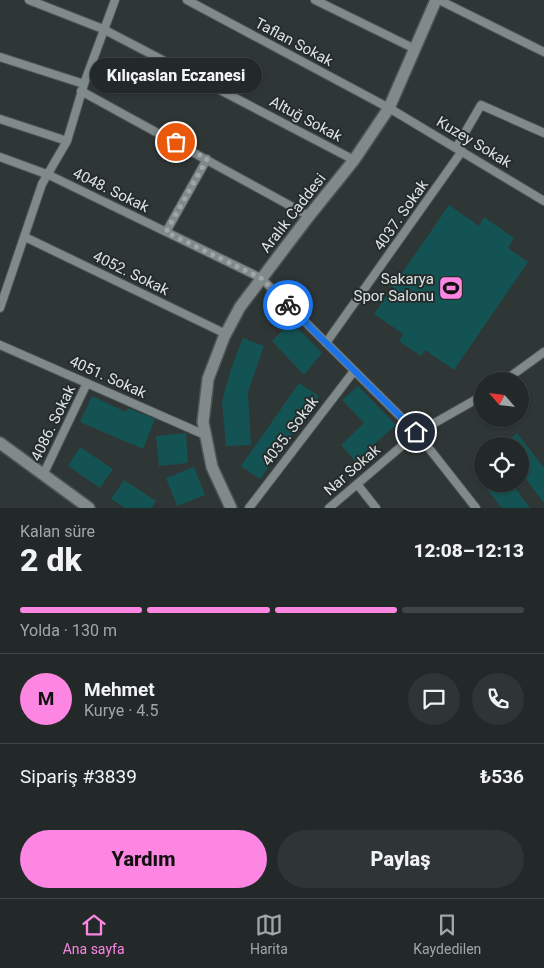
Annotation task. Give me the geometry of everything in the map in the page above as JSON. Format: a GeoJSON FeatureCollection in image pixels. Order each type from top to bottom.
{"type":"FeatureCollection","features":[{"type":"Feature","properties":{"kind":"street","name":"Altuğ Sokak"},"geometry":{"type":"LineString","coordinates":[[29,0],[103,29],[354,160]]}},
{"type":"Feature","properties":{"kind":"street"},"geometry":{"type":"LineString","coordinates":[[0,308],[42,184],[49,175],[67,141],[82,88],[115,0]]}},
{"type":"Feature","properties":{"kind":"street","name":"Taflan Sokak"},"geometry":{"type":"LineString","coordinates":[[187,0],[389,108]]}},
{"type":"Feature","properties":{"kind":"street"},"geometry":{"type":"LineString","coordinates":[[315,0],[415,49]]}},
{"type":"Feature","properties":{"kind":"street"},"geometry":{"type":"LineString","coordinates":[[437,0],[544,52]]}},
{"type":"Feature","properties":{"kind":"street","name":"Aralık Caddesi"},"geometry":{"type":"LineString","coordinates":[[230,508],[212,467],[203,422],[208,380],[226,334],[240,307],[354,160],[389,108],[437,0]]}},
{"type":"Feature","properties":{"kind":"street"},"geometry":{"type":"LineString","coordinates":[[0,57],[82,88],[309,216]]}},
{"type":"Feature","properties":{"kind":"street","name":"4037. Sokak"},"geometry":{"type":"LineString","coordinates":[[326,343],[459,149],[480,105],[544,133]]}},
{"type":"Feature","properties":{"kind":"street","name":"Kuzey Sokak"},"geometry":{"type":"LineString","coordinates":[[389,108],[544,201]]}},
{"type":"Feature","properties":{"kind":"street"},"geometry":{"type":"LineString","coordinates":[[0,119],[67,141]]}},
{"type":"Feature","properties":{"kind":"street","name":"4048. Sokak"},"geometry":{"type":"LineString","coordinates":[[0,157],[49,175],[261,278],[416,432],[476,508]]}},
{"type":"Feature","properties":{"kind":"street"},"geometry":{"type":"LineString","coordinates":[[166,232],[207,159]]}},
{"type":"Feature","properties":{"kind":"street","name":"4052. Sokak"},"geometry":{"type":"LineString","coordinates":[[25,237],[226,334]]}},
{"type":"Feature","properties":{"kind":"street","name":"4051. Sokak"},"geometry":{"type":"LineString","coordinates":[[0,345],[205,435]]}},
{"type":"Feature","properties":{"kind":"street"},"geometry":{"type":"LineString","coordinates":[[516,372],[544,352]]}},
{"type":"Feature","properties":{"kind":"street","name":"4035. Sokak"},"geometry":{"type":"LineString","coordinates":[[249,508],[354,371]]}},
{"type":"Feature","properties":{"kind":"street","name":"4086. Sokak"},"geometry":{"type":"LineString","coordinates":[[43,475],[87,383]]}},
{"type":"Feature","properties":{"kind":"street","name":"Nar Sokak"},"geometry":{"type":"LineString","coordinates":[[329,508],[416,432],[474,400]]}},
{"type":"Feature","properties":{"kind":"street"},"geometry":{"type":"LineString","coordinates":[[0,444],[89,508]]}},
{"type":"Feature","properties":{"kind":"street"},"geometry":{"type":"LineString","coordinates":[[357,484],[376,508]]}},
{"type":"Feature","properties":{"kind":"building","name":"Sakarya Spor Salonu"},"geometry":{"type":"Polygon","coordinates":[[[449,205],[479,226],[484,217],[514,238],[508,248],[528,262],[454,370],[425,350],[421,356],[399,341],[403,334],[374,314],[449,205]]]}},
{"type":"Feature","properties":{"kind":"building"},"geometry":{"type":"Polygon","coordinates":[[[291,322],[322,353],[304,375],[272,341],[291,322]]]}},
{"type":"Feature","properties":{"kind":"building"},"geometry":{"type":"Polygon","coordinates":[[[243,338],[264,346],[248,392],[251,445],[226,446],[222,401],[231,369],[243,338]]]}},
{"type":"Feature","properties":{"kind":"building"},"geometry":{"type":"Polygon","coordinates":[[[299,383],[319,396],[260,479],[241,466],[299,383]]]}},
{"type":"Feature","properties":{"kind":"building"},"geometry":{"type":"Polygon","coordinates":[[[358,386],[396,425],[355,461],[341,445],[364,423],[342,400],[358,386]]]}},
{"type":"Feature","properties":{"kind":"building"},"geometry":{"type":"Polygon","coordinates":[[[92,396],[126,412],[128,408],[155,419],[143,449],[80,422],[92,396]]]}},
{"type":"Feature","properties":{"kind":"building"},"geometry":{"type":"Polygon","coordinates":[[[186,433],[188,463],[159,466],[156,436],[186,433]]]}},
{"type":"Feature","properties":{"kind":"building"},"geometry":{"type":"Polygon","coordinates":[[[80,447],[113,469],[100,488],[68,466],[80,447]]]}},
{"type":"Feature","properties":{"kind":"building"},"geometry":{"type":"Polygon","coordinates":[[[529,449],[544,468],[544,503],[529,483],[529,449]]]}},
{"type":"Feature","properties":{"kind":"building"},"geometry":{"type":"Polygon","coordinates":[[[194,467],[205,495],[177,506],[166,478],[194,467]]]}},
{"type":"Feature","properties":{"kind":"building"},"geometry":{"type":"Polygon","coordinates":[[[124,480],[156,501],[151,508],[125,508],[111,499],[124,480]]]}},
{"type":"Feature","properties":{"kind":"building"},"geometry":{"type":"Polygon","coordinates":[[[489,492],[518,492],[530,508],[502,508],[489,492]]]}},
{"type":"Feature","properties":{"kind":"way so far"},"geometry":{"type":"LineString","coordinates":[[176,142],[207,159],[166,232],[261,278],[288,305]]}},
{"type":"Feature","properties":{"kind":"place","name":"Kılıçaslan Eczanesi"},"geometry":{"type":"Point","coordinates":[176,142]}},
{"type":"Feature","properties":{"kind":"place","name":"Sakarya Spor Salonu"},"geometry":{"type":"Point","coordinates":[451,288]}},
{"type":"Feature","properties":{"kind":"route"},"geometry":{"type":"LineString","coordinates":[[288,305],[416,432]]}}]}
